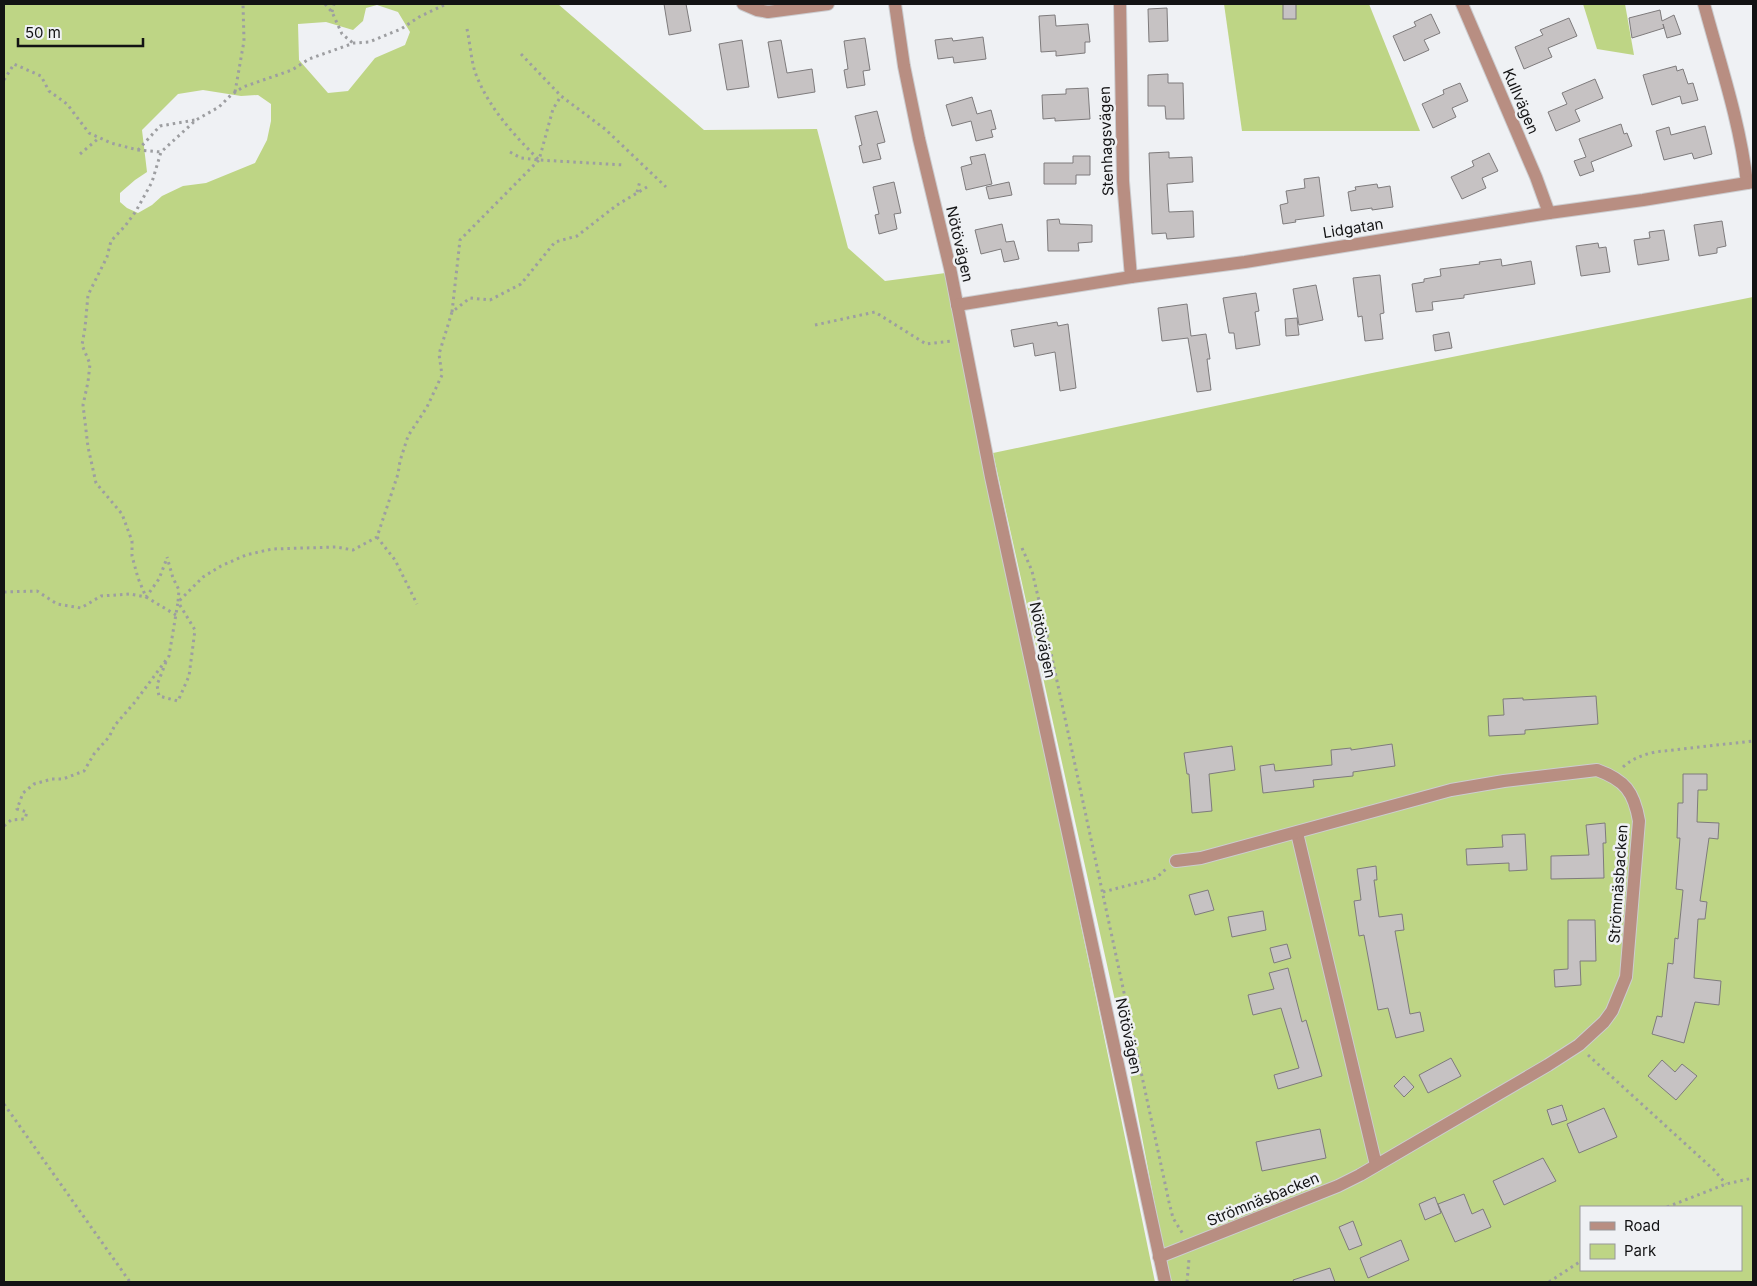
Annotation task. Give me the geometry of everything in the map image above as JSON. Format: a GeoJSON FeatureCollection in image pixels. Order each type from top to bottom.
{"type":"FeatureCollection","features":[{"type":"Feature","properties":{"kind":"street"},"geometry":{"type":"LineString","coordinates":[[743,4],[768,12],[828,4]]}},
{"type":"Feature","properties":{"kind":"street","name":"Nötövägen"},"geometry":{"type":"LineString","coordinates":[[895,4],[904,66],[919,139],[950,268],[991,477],[1165,1282]]}},
{"type":"Feature","properties":{"kind":"street","name":"Stenhagsvägen"},"geometry":{"type":"LineString","coordinates":[[1120,4],[1123,181],[1131,277]]}},
{"type":"Feature","properties":{"kind":"street","name":"Kullvägen"},"geometry":{"type":"LineString","coordinates":[[1462,4],[1536,177],[1549,212]]}},
{"type":"Feature","properties":{"kind":"street"},"geometry":{"type":"LineString","coordinates":[[1704,4],[1729,91],[1750,183]]}},
{"type":"Feature","properties":{"kind":"street","name":"Lidgatan"},"geometry":{"type":"LineString","coordinates":[[957,305],[1131,277],[1245,262],[1549,212],[1750,183]]}},
{"type":"Feature","properties":{"kind":"street","name":"Strömnäsbacken"},"geometry":{"type":"LineString","coordinates":[[1159,1257],[1338,1186],[1548,1065],[1579,1045],[1612,1012],[1626,977],[1639,821],[1633,796],[1611,775],[1596,770],[1495,782],[1451,790],[1201,858],[1176,861]]}},
{"type":"Feature","properties":{"kind":"street"},"geometry":{"type":"LineString","coordinates":[[1297,833],[1376,1165]]}},
{"type":"Feature","properties":{"kind":"path"},"geometry":{"type":"LineString","coordinates":[[235,92],[244,41],[243,4]]}},
{"type":"Feature","properties":{"kind":"path"},"geometry":{"type":"LineString","coordinates":[[325,4],[332,12],[342,34],[354,43]]}},
{"type":"Feature","properties":{"kind":"path"},"geometry":{"type":"LineString","coordinates":[[332,12],[334,4]]}},
{"type":"Feature","properties":{"kind":"path"},"geometry":{"type":"LineString","coordinates":[[146,597],[138,578],[132,556],[132,541],[122,514],[96,483],[88,446],[83,405],[90,364],[82,345],[86,328],[88,295],[107,257],[111,241],[125,226],[152,182],[161,152],[196,120],[219,107],[235,92],[243,87],[292,70],[309,58],[354,43],[369,42],[402,29],[419,17],[444,5]]}},
{"type":"Feature","properties":{"kind":"path"},"geometry":{"type":"LineString","coordinates":[[467,29],[474,69],[484,93],[512,132],[539,160]]}},
{"type":"Feature","properties":{"kind":"path"},"geometry":{"type":"LineString","coordinates":[[521,54],[561,96],[605,129],[666,187]]}},
{"type":"Feature","properties":{"kind":"path"},"geometry":{"type":"LineString","coordinates":[[4,80],[14,64],[41,76],[49,92],[67,104],[89,133],[110,143],[138,150],[161,152]]}},
{"type":"Feature","properties":{"kind":"path"},"geometry":{"type":"LineString","coordinates":[[178,602],[203,577],[220,566],[246,555],[272,549],[293,548],[336,547],[353,550],[377,538],[408,436],[427,407],[442,375],[440,354],[452,312],[460,240],[539,160],[553,109],[561,96]]}},
{"type":"Feature","properties":{"kind":"path"},"geometry":{"type":"LineString","coordinates":[[138,150],[160,126],[196,120]]}},
{"type":"Feature","properties":{"kind":"path"},"geometry":{"type":"LineString","coordinates":[[80,154],[100,138]]}},
{"type":"Feature","properties":{"kind":"path"},"geometry":{"type":"LineString","coordinates":[[510,152],[521,158],[625,166]]}},
{"type":"Feature","properties":{"kind":"path"},"geometry":{"type":"LineString","coordinates":[[636,193],[640,181]]}},
{"type":"Feature","properties":{"kind":"path"},"geometry":{"type":"LineString","coordinates":[[452,312],[470,298],[490,300],[521,284],[555,242],[577,236],[617,205],[647,187]]}},
{"type":"Feature","properties":{"kind":"path"},"geometry":{"type":"LineString","coordinates":[[815,325],[874,312],[926,344],[964,338]]}},
{"type":"Feature","properties":{"kind":"path"},"geometry":{"type":"LineString","coordinates":[[377,538],[396,560],[417,604]]}},
{"type":"Feature","properties":{"kind":"path"},"geometry":{"type":"LineString","coordinates":[[1021,544],[1032,572],[1048,639],[1169,1202],[1173,1218],[1185,1238],[1190,1253],[1187,1282]]}},
{"type":"Feature","properties":{"kind":"path"},"geometry":{"type":"LineString","coordinates":[[146,597],[159,579],[167,557],[173,578],[180,590],[168,656],[158,685],[159,696],[178,701],[189,676],[195,630],[178,602]]}},
{"type":"Feature","properties":{"kind":"path"},"geometry":{"type":"LineString","coordinates":[[4,592],[37,591],[57,604],[81,608],[101,596],[130,594],[146,597],[176,615]]}},
{"type":"Feature","properties":{"kind":"path"},"geometry":{"type":"LineString","coordinates":[[4,826],[11,820],[25,819],[27,812],[17,809],[23,793],[34,784],[52,779],[63,779],[84,772],[94,754],[109,737],[114,725],[135,702],[168,656]]}},
{"type":"Feature","properties":{"kind":"path"},"geometry":{"type":"LineString","coordinates":[[1614,778],[1630,761],[1655,752],[1753,741]]}},
{"type":"Feature","properties":{"kind":"path"},"geometry":{"type":"LineString","coordinates":[[1103,892],[1156,878],[1176,861]]}},
{"type":"Feature","properties":{"kind":"path"},"geometry":{"type":"LineString","coordinates":[[1579,1045],[1596,1063],[1714,1170],[1726,1184]]}},
{"type":"Feature","properties":{"kind":"path"},"geometry":{"type":"LineString","coordinates":[[4,1104],[130,1282]]}},
{"type":"Feature","properties":{"kind":"path"},"geometry":{"type":"LineString","coordinates":[[1670,1206],[1726,1184],[1753,1178]]}},
{"type":"Feature","properties":{"kind":"path"},"geometry":{"type":"LineString","coordinates":[[1549,1282],[1580,1262]]}},
{"type":"Feature","properties":{"kind":"green space"},"geometry":{"type":"Polygon","coordinates":[[[4,4],[558,4],[704,130],[817,129],[848,248],[885,281],[953,272],[988,477],[1155,1282],[4,1282],[4,4]],[[377,5],[366,8],[363,21],[353,30],[326,22],[298,24],[299,60],[328,93],[348,91],[375,58],[405,45],[410,32],[398,12],[377,5]],[[203,90],[178,94],[142,130],[147,172],[120,193],[120,202],[127,208],[138,213],[152,205],[162,196],[183,186],[206,183],[255,163],[267,140],[271,121],[271,104],[258,95],[241,96],[203,90]]]}},
{"type":"Feature","properties":{"kind":"green space"},"geometry":{"type":"Polygon","coordinates":[[[1224,4],[1369,4],[1420,131],[1242,131],[1224,4]]]}},
{"type":"Feature","properties":{"kind":"green space"},"geometry":{"type":"Polygon","coordinates":[[[1583,4],[1625,4],[1634,55],[1597,49],[1583,4]]]}},
{"type":"Feature","properties":{"kind":"green space"},"geometry":{"type":"Polygon","coordinates":[[[1753,297],[1753,1282],[1172,1282],[1165,1258],[1122,1032],[993,453],[1372,373],[1753,297]]]}},
{"type":"Feature","properties":{"kind":"building"},"geometry":{"type":"Polygon","coordinates":[[[664,4],[686,4],[691,31],[669,35],[664,4]]]}},
{"type":"Feature","properties":{"kind":"building"},"geometry":{"type":"Polygon","coordinates":[[[1283,4],[1296,4],[1296,19],[1283,19],[1283,4]]]}},
{"type":"Feature","properties":{"kind":"building"},"geometry":{"type":"Polygon","coordinates":[[[1167,8],[1168,41],[1149,42],[1148,9],[1167,8]]]}},
{"type":"Feature","properties":{"kind":"building"},"geometry":{"type":"Polygon","coordinates":[[[1660,10],[1662,21],[1674,15],[1681,34],[1667,38],[1663,24],[1664,28],[1632,38],[1629,18],[1660,10]]]}},
{"type":"Feature","properties":{"kind":"building"},"geometry":{"type":"Polygon","coordinates":[[[1431,14],[1440,33],[1424,40],[1429,50],[1404,61],[1393,36],[1416,26],[1414,22],[1431,14]]]}},
{"type":"Feature","properties":{"kind":"building"},"geometry":{"type":"Polygon","coordinates":[[[1055,15],[1056,26],[1088,24],[1090,42],[1085,42],[1085,53],[1056,56],[1056,51],[1041,52],[1039,16],[1055,15]]]}},
{"type":"Feature","properties":{"kind":"building"},"geometry":{"type":"Polygon","coordinates":[[[1569,18],[1577,36],[1548,48],[1552,57],[1524,69],[1515,47],[1543,35],[1540,30],[1569,18]]]}},
{"type":"Feature","properties":{"kind":"building"},"geometry":{"type":"Polygon","coordinates":[[[983,37],[986,59],[954,63],[953,57],[938,59],[935,40],[952,38],[953,41],[983,37]]]}},
{"type":"Feature","properties":{"kind":"building"},"geometry":{"type":"Polygon","coordinates":[[[865,38],[870,70],[863,71],[865,85],[847,88],[844,70],[848,69],[844,41],[865,38]]]}},
{"type":"Feature","properties":{"kind":"building"},"geometry":{"type":"Polygon","coordinates":[[[742,40],[749,87],[727,90],[719,44],[742,40]]]}},
{"type":"Feature","properties":{"kind":"building"},"geometry":{"type":"Polygon","coordinates":[[[781,40],[787,73],[812,69],[815,92],[778,98],[768,42],[781,40]]]}},
{"type":"Feature","properties":{"kind":"building"},"geometry":{"type":"Polygon","coordinates":[[[1676,66],[1677,71],[1683,69],[1688,84],[1693,83],[1698,100],[1682,104],[1680,96],[1652,105],[1643,75],[1676,66]]]}},
{"type":"Feature","properties":{"kind":"building"},"geometry":{"type":"Polygon","coordinates":[[[1168,74],[1168,83],[1183,83],[1184,119],[1166,119],[1165,106],[1148,106],[1148,75],[1168,74]]]}},
{"type":"Feature","properties":{"kind":"building"},"geometry":{"type":"Polygon","coordinates":[[[1595,79],[1603,98],[1575,110],[1580,121],[1556,131],[1548,112],[1567,104],[1562,93],[1595,79]]]}},
{"type":"Feature","properties":{"kind":"building"},"geometry":{"type":"Polygon","coordinates":[[[1460,83],[1468,101],[1452,108],[1456,117],[1433,128],[1422,104],[1444,94],[1443,90],[1460,83]]]}},
{"type":"Feature","properties":{"kind":"building"},"geometry":{"type":"Polygon","coordinates":[[[1088,88],[1090,119],[1055,121],[1055,118],[1043,119],[1042,95],[1066,94],[1066,89],[1088,88]]]}},
{"type":"Feature","properties":{"kind":"building"},"geometry":{"type":"Polygon","coordinates":[[[972,97],[977,114],[991,110],[996,129],[991,130],[993,137],[976,141],[971,121],[952,126],[946,105],[972,97]]]}},
{"type":"Feature","properties":{"kind":"building"},"geometry":{"type":"Polygon","coordinates":[[[877,111],[885,142],[877,144],[881,159],[863,163],[859,146],[862,145],[855,116],[877,111]]]}},
{"type":"Feature","properties":{"kind":"building"},"geometry":{"type":"Polygon","coordinates":[[[1621,124],[1624,134],[1627,133],[1632,146],[1591,162],[1594,171],[1580,176],[1574,161],[1586,157],[1579,139],[1621,124]]]}},
{"type":"Feature","properties":{"kind":"building"},"geometry":{"type":"Polygon","coordinates":[[[1705,126],[1712,154],[1694,159],[1692,153],[1664,160],[1656,131],[1669,127],[1671,135],[1705,126]]]}},
{"type":"Feature","properties":{"kind":"building"},"geometry":{"type":"Polygon","coordinates":[[[1169,152],[1169,158],[1192,157],[1193,182],[1167,184],[1169,212],[1193,211],[1194,237],[1167,239],[1166,233],[1152,234],[1149,153],[1169,152]]]}},
{"type":"Feature","properties":{"kind":"building"},"geometry":{"type":"Polygon","coordinates":[[[1489,153],[1498,171],[1482,178],[1486,188],[1462,199],[1451,177],[1474,166],[1472,161],[1489,153]]]}},
{"type":"Feature","properties":{"kind":"building"},"geometry":{"type":"Polygon","coordinates":[[[985,154],[992,184],[966,190],[961,167],[972,164],[970,157],[985,154]]]}},
{"type":"Feature","properties":{"kind":"building"},"geometry":{"type":"Polygon","coordinates":[[[1073,156],[1090,156],[1090,175],[1076,175],[1076,184],[1044,184],[1044,163],[1073,163],[1073,156]]]}},
{"type":"Feature","properties":{"kind":"building"},"geometry":{"type":"Polygon","coordinates":[[[1319,177],[1324,216],[1295,220],[1296,222],[1283,224],[1280,205],[1288,203],[1286,191],[1305,188],[1304,179],[1319,177]]]}},
{"type":"Feature","properties":{"kind":"building"},"geometry":{"type":"Polygon","coordinates":[[[894,182],[901,213],[894,214],[897,229],[879,234],[875,215],[879,214],[873,187],[894,182]]]}},
{"type":"Feature","properties":{"kind":"building"},"geometry":{"type":"Polygon","coordinates":[[[1009,182],[1012,195],[989,199],[986,187],[1009,182]]]}},
{"type":"Feature","properties":{"kind":"building"},"geometry":{"type":"Polygon","coordinates":[[[1377,184],[1378,188],[1390,186],[1393,207],[1351,211],[1348,192],[1356,190],[1355,187],[1377,184]]]}},
{"type":"Feature","properties":{"kind":"building"},"geometry":{"type":"Polygon","coordinates":[[[1059,219],[1060,224],[1092,225],[1092,242],[1078,243],[1079,251],[1048,251],[1047,220],[1059,219]]]}},
{"type":"Feature","properties":{"kind":"building"},"geometry":{"type":"Polygon","coordinates":[[[1722,221],[1726,246],[1717,248],[1717,253],[1699,256],[1694,225],[1722,221]]]}},
{"type":"Feature","properties":{"kind":"building"},"geometry":{"type":"Polygon","coordinates":[[[1002,224],[1006,242],[1014,241],[1019,259],[1004,262],[1001,249],[981,254],[975,230],[1002,224]]]}},
{"type":"Feature","properties":{"kind":"building"},"geometry":{"type":"Polygon","coordinates":[[[1664,230],[1669,260],[1638,265],[1634,240],[1650,238],[1649,232],[1664,230]]]}},
{"type":"Feature","properties":{"kind":"building"},"geometry":{"type":"Polygon","coordinates":[[[1598,243],[1599,248],[1606,247],[1610,272],[1581,276],[1576,246],[1598,243]]]}},
{"type":"Feature","properties":{"kind":"building"},"geometry":{"type":"Polygon","coordinates":[[[1501,259],[1502,266],[1531,261],[1535,284],[1464,295],[1464,298],[1432,302],[1433,310],[1416,312],[1412,284],[1424,282],[1424,279],[1441,276],[1440,269],[1480,264],[1479,262],[1501,259]]]}},
{"type":"Feature","properties":{"kind":"building"},"geometry":{"type":"Polygon","coordinates":[[[1380,275],[1384,313],[1380,314],[1383,339],[1365,341],[1362,316],[1358,317],[1353,278],[1380,275]]]}},
{"type":"Feature","properties":{"kind":"building"},"geometry":{"type":"Polygon","coordinates":[[[1316,285],[1323,320],[1299,325],[1293,289],[1316,285]]]}},
{"type":"Feature","properties":{"kind":"building"},"geometry":{"type":"Polygon","coordinates":[[[1256,293],[1259,311],[1255,312],[1260,345],[1236,349],[1234,333],[1229,333],[1223,298],[1256,293]]]}},
{"type":"Feature","properties":{"kind":"building"},"geometry":{"type":"Polygon","coordinates":[[[1187,304],[1191,336],[1206,334],[1210,359],[1207,359],[1211,390],[1197,392],[1188,338],[1162,341],[1158,308],[1187,304]]]}},
{"type":"Feature","properties":{"kind":"building"},"geometry":{"type":"Polygon","coordinates":[[[1297,318],[1299,335],[1286,336],[1285,319],[1297,318]]]}},
{"type":"Feature","properties":{"kind":"building"},"geometry":{"type":"Polygon","coordinates":[[[1057,322],[1058,326],[1068,324],[1076,388],[1060,391],[1055,352],[1035,356],[1033,343],[1014,347],[1011,330],[1057,322]]]}},
{"type":"Feature","properties":{"kind":"building"},"geometry":{"type":"Polygon","coordinates":[[[1449,332],[1452,348],[1435,351],[1433,335],[1449,332]]]}},
{"type":"Feature","properties":{"kind":"building"},"geometry":{"type":"Polygon","coordinates":[[[1596,696],[1598,724],[1525,730],[1525,734],[1489,736],[1488,716],[1504,715],[1503,699],[1523,698],[1523,700],[1596,696]]]}},
{"type":"Feature","properties":{"kind":"building"},"geometry":{"type":"Polygon","coordinates":[[[1392,744],[1395,766],[1353,772],[1353,776],[1313,780],[1314,787],[1263,793],[1260,766],[1274,764],[1275,771],[1332,765],[1331,750],[1351,748],[1351,750],[1392,744]]]}},
{"type":"Feature","properties":{"kind":"building"},"geometry":{"type":"Polygon","coordinates":[[[1232,746],[1235,770],[1209,774],[1212,811],[1192,813],[1189,774],[1187,774],[1184,753],[1232,746]]]}},
{"type":"Feature","properties":{"kind":"building"},"geometry":{"type":"Polygon","coordinates":[[[1683,774],[1707,774],[1707,790],[1698,790],[1697,822],[1719,823],[1718,839],[1709,838],[1700,901],[1707,902],[1705,919],[1698,919],[1694,978],[1721,981],[1719,1005],[1695,1002],[1684,1043],[1652,1034],[1657,1016],[1662,1017],[1668,963],[1673,964],[1675,938],[1678,939],[1683,890],[1676,889],[1680,838],[1677,838],[1678,803],[1683,803],[1683,774]]]}},
{"type":"Feature","properties":{"kind":"building"},"geometry":{"type":"Polygon","coordinates":[[[1605,823],[1606,843],[1603,843],[1604,878],[1551,879],[1551,856],[1589,855],[1586,825],[1605,823]]]}},
{"type":"Feature","properties":{"kind":"building"},"geometry":{"type":"Polygon","coordinates":[[[1525,834],[1527,870],[1509,871],[1509,863],[1467,865],[1466,849],[1503,847],[1502,835],[1525,834]]]}},
{"type":"Feature","properties":{"kind":"building"},"geometry":{"type":"Polygon","coordinates":[[[1376,866],[1377,880],[1374,880],[1379,917],[1402,914],[1404,930],[1395,931],[1410,1014],[1420,1012],[1424,1031],[1396,1038],[1388,1008],[1378,1010],[1364,935],[1359,936],[1354,901],[1361,900],[1357,869],[1376,866]]]}},
{"type":"Feature","properties":{"kind":"building"},"geometry":{"type":"Polygon","coordinates":[[[1208,890],[1214,910],[1195,915],[1189,895],[1208,890]]]}},
{"type":"Feature","properties":{"kind":"building"},"geometry":{"type":"Polygon","coordinates":[[[1263,911],[1266,930],[1232,937],[1228,917],[1263,911]]]}},
{"type":"Feature","properties":{"kind":"building"},"geometry":{"type":"Polygon","coordinates":[[[1568,920],[1595,920],[1596,961],[1580,961],[1581,985],[1555,987],[1554,970],[1568,969],[1568,920]]]}},
{"type":"Feature","properties":{"kind":"building"},"geometry":{"type":"Polygon","coordinates":[[[1287,944],[1291,958],[1274,963],[1270,948],[1287,944]]]}},
{"type":"Feature","properties":{"kind":"building"},"geometry":{"type":"Polygon","coordinates":[[[1288,968],[1302,1022],[1306,1020],[1322,1076],[1278,1089],[1274,1075],[1299,1068],[1281,1008],[1253,1015],[1248,995],[1274,989],[1269,973],[1288,968]]]}},
{"type":"Feature","properties":{"kind":"building"},"geometry":{"type":"Polygon","coordinates":[[[1451,1058],[1461,1076],[1428,1093],[1419,1075],[1451,1058]]]}},
{"type":"Feature","properties":{"kind":"building"},"geometry":{"type":"Polygon","coordinates":[[[1662,1060],[1675,1072],[1682,1064],[1697,1076],[1676,1100],[1648,1076],[1662,1060]]]}},
{"type":"Feature","properties":{"kind":"building"},"geometry":{"type":"Polygon","coordinates":[[[1404,1076],[1414,1087],[1404,1097],[1394,1086],[1404,1076]]]}},
{"type":"Feature","properties":{"kind":"building"},"geometry":{"type":"Polygon","coordinates":[[[1562,1105],[1567,1120],[1552,1125],[1547,1110],[1562,1105]]]}},
{"type":"Feature","properties":{"kind":"building"},"geometry":{"type":"Polygon","coordinates":[[[1604,1108],[1617,1137],[1579,1153],[1567,1124],[1604,1108]]]}},
{"type":"Feature","properties":{"kind":"building"},"geometry":{"type":"Polygon","coordinates":[[[1320,1129],[1326,1158],[1262,1171],[1256,1142],[1320,1129]]]}},
{"type":"Feature","properties":{"kind":"building"},"geometry":{"type":"Polygon","coordinates":[[[1543,1158],[1556,1181],[1504,1205],[1493,1181],[1543,1158]]]}},
{"type":"Feature","properties":{"kind":"building"},"geometry":{"type":"Polygon","coordinates":[[[1464,1194],[1472,1214],[1483,1209],[1491,1227],[1455,1242],[1438,1204],[1464,1194]]]}},
{"type":"Feature","properties":{"kind":"building"},"geometry":{"type":"Polygon","coordinates":[[[1435,1197],[1441,1213],[1425,1220],[1419,1204],[1435,1197]]]}},
{"type":"Feature","properties":{"kind":"building"},"geometry":{"type":"Polygon","coordinates":[[[1353,1221],[1362,1245],[1349,1250],[1339,1227],[1353,1221]]]}},
{"type":"Feature","properties":{"kind":"building"},"geometry":{"type":"Polygon","coordinates":[[[1401,1240],[1409,1260],[1368,1278],[1360,1258],[1401,1240]]]}},
{"type":"Feature","properties":{"kind":"building"},"geometry":{"type":"Polygon","coordinates":[[[1330,1268],[1335,1282],[1294,1282],[1293,1280],[1330,1268]]]}}]}
